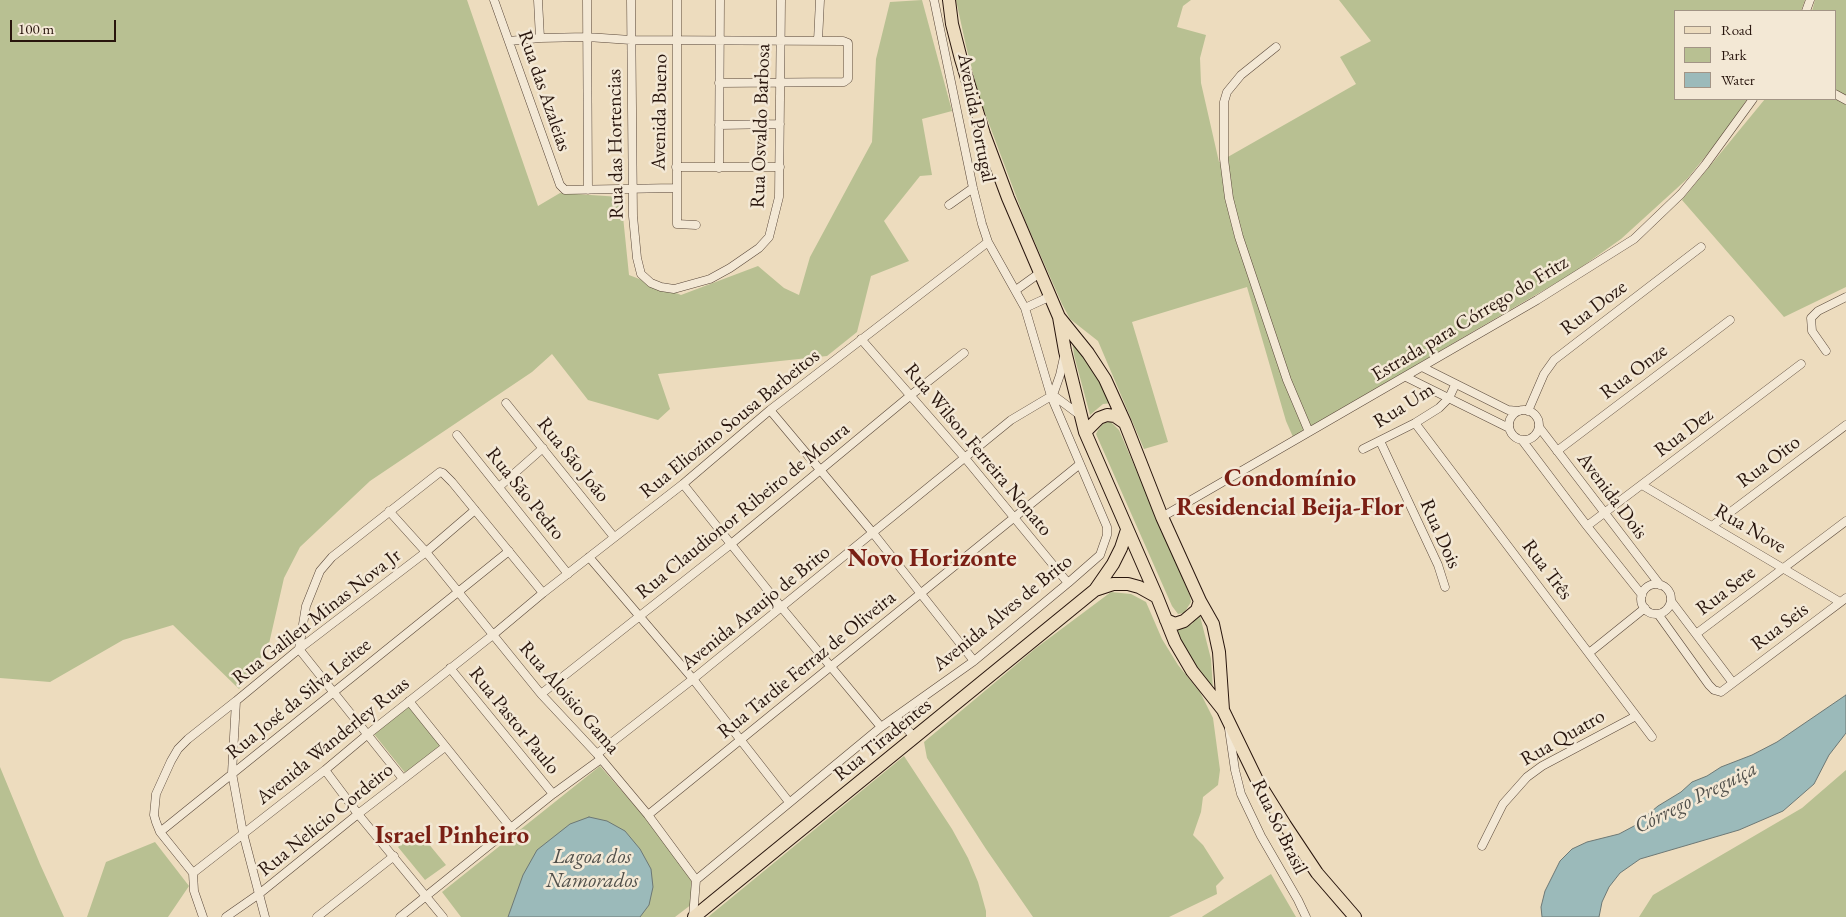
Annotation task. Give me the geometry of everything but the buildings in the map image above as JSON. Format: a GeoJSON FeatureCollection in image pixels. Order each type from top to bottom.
{"type":"FeatureCollection","features":[{"type":"Feature","properties":{"kind":"main road"},"geometry":{"type":"LineString","coordinates":[[949,0],[952,24],[961,59],[984,134],[1008,198],[1059,317],[1065,351],[1085,432],[1175,642],[1192,671],[1226,714],[1257,780],[1285,825],[1317,873],[1355,917]]}},
{"type":"Feature","properties":{"kind":"main road"},"geometry":{"type":"LineString","coordinates":[[1059,317],[1088,353],[1105,379],[1125,423],[1162,517],[1200,601],[1213,624],[1219,652],[1226,714]]}},
{"type":"Feature","properties":{"kind":"main road"},"geometry":{"type":"LineString","coordinates":[[1085,432],[1099,418],[1107,415],[1115,416],[1125,423]]}},
{"type":"Feature","properties":{"kind":"main road","name":"Rua Tiradentes"},"geometry":{"type":"LineString","coordinates":[[693,917],[1095,590],[1121,548],[1128,530]]}},
{"type":"Feature","properties":{"kind":"main road","name":"Rua Tiradentes"},"geometry":{"type":"LineString","coordinates":[[1095,590],[1113,584],[1128,584],[1140,587],[1157,597]]}},
{"type":"Feature","properties":{"kind":"main road"},"geometry":{"type":"LineString","coordinates":[[1166,620],[1176,624],[1184,621],[1196,610],[1200,601]]}},
{"type":"Feature","properties":{"kind":"street","name":"Rua das Azaleias"},"geometry":{"type":"LineString","coordinates":[[494,0],[556,178],[565,190],[588,190]]}},
{"type":"Feature","properties":{"kind":"street"},"geometry":{"type":"LineString","coordinates":[[538,0],[540,38]]}},
{"type":"Feature","properties":{"kind":"street"},"geometry":{"type":"LineString","coordinates":[[587,0],[588,190],[675,188]]}},
{"type":"Feature","properties":{"kind":"street","name":"Rua das Hortencias"},"geometry":{"type":"LineString","coordinates":[[631,0],[633,216],[637,258],[641,274],[651,282]]}},
{"type":"Feature","properties":{"kind":"street","name":"Avenida Bueno"},"geometry":{"type":"LineString","coordinates":[[677,0],[676,224],[696,225]]}},
{"type":"Feature","properties":{"kind":"street"},"geometry":{"type":"LineString","coordinates":[[719,168],[720,0]]}},
{"type":"Feature","properties":{"kind":"street","name":"Rua Osvaldo Barbosa"},"geometry":{"type":"LineString","coordinates":[[651,282],[660,287],[674,289],[710,279],[759,248],[769,237],[779,197],[781,0]]}},
{"type":"Feature","properties":{"kind":"street"},"geometry":{"type":"LineString","coordinates":[[818,40],[820,0]]}},
{"type":"Feature","properties":{"kind":"street","name":"Avenida Portugal"},"geometry":{"type":"LineString","coordinates":[[934,0],[973,188],[988,242]]}},
{"type":"Feature","properties":{"kind":"street"},"geometry":{"type":"LineString","coordinates":[[509,41],[540,38],[587,38],[631,40],[818,40],[848,43],[848,79],[844,82],[719,83]]}},
{"type":"Feature","properties":{"kind":"street"},"geometry":{"type":"LineString","coordinates":[[1276,47],[1241,75],[1227,92],[1224,102],[1224,159],[1239,237],[1287,380],[1309,432]]}},
{"type":"Feature","properties":{"kind":"street","name":"Estrada para Córrego do Fritz"},"geometry":{"type":"LineString","coordinates":[[1162,517],[1422,368],[1545,295],[1634,239],[1681,194],[1705,165],[1752,100]]}},
{"type":"Feature","properties":{"kind":"street"},"geometry":{"type":"LineString","coordinates":[[719,125],[780,124]]}},
{"type":"Feature","properties":{"kind":"street"},"geometry":{"type":"LineString","coordinates":[[676,167],[780,167]]}},
{"type":"Feature","properties":{"kind":"street"},"geometry":{"type":"LineString","coordinates":[[949,205],[973,188]]}},
{"type":"Feature","properties":{"kind":"street","name":"Avenida Alves de Brito"},"geometry":{"type":"LineString","coordinates":[[696,880],[881,727],[974,661],[1100,555],[1107,535],[1107,527],[1052,395],[1025,308],[988,242]]}},
{"type":"Feature","properties":{"kind":"street","name":"Rua Eliozino Sousa Barbeitos"},"geometry":{"type":"LineString","coordinates":[[494,634],[682,484],[770,410],[988,242]]}},
{"type":"Feature","properties":{"kind":"street","name":"Rua Doze"},"geometry":{"type":"LineString","coordinates":[[1523,411],[1554,360],[1701,247]]}},
{"type":"Feature","properties":{"kind":"street"},"geometry":{"type":"LineString","coordinates":[[1016,290],[1040,272]]}},
{"type":"Feature","properties":{"kind":"street"},"geometry":{"type":"LineString","coordinates":[[1025,308],[1051,296]]}},
{"type":"Feature","properties":{"kind":"street"},"geometry":{"type":"LineString","coordinates":[[1826,351],[1812,331],[1811,318],[1818,311],[1846,297]]}},
{"type":"Feature","properties":{"kind":"street","name":"Rua Onze"},"geometry":{"type":"LineString","coordinates":[[1557,451],[1730,320]]}},
{"type":"Feature","properties":{"kind":"street","name":"Rua Wilson Ferreira Nonato"},"geometry":{"type":"LineString","coordinates":[[861,339],[965,458],[1068,583]]}},
{"type":"Feature","properties":{"kind":"street"},"geometry":{"type":"LineString","coordinates":[[1065,351],[1060,375],[1052,395],[1081,416]]}},
{"type":"Feature","properties":{"kind":"street","name":"Rua Claudionor Ribeiro de Moura"},"geometry":{"type":"LineString","coordinates":[[541,694],[731,544],[964,353]]}},
{"type":"Feature","properties":{"kind":"street","name":"Rua Dez"},"geometry":{"type":"LineString","coordinates":[[1587,526],[1801,364]]}},
{"type":"Feature","properties":{"kind":"street"},"geometry":{"type":"LineString","coordinates":[[1422,368],[1508,410],[1523,411]]}},
{"type":"Feature","properties":{"kind":"street","name":"Avenida Dois"},"geometry":{"type":"LineString","coordinates":[[1406,377],[1509,428],[1512,434],[1522,440],[1642,596],[1645,608]]}},
{"type":"Feature","properties":{"kind":"street","name":"Rua Um"},"geometry":{"type":"LineString","coordinates":[[1364,449],[1439,408],[1449,398],[1455,385]]}},
{"type":"Feature","properties":{"kind":"street","name":"Avenida Araujo de Brito"},"geometry":{"type":"LineString","coordinates":[[400,917],[1011,420],[1052,395]]}},
{"type":"Feature","properties":{"kind":"street","name":"Rua São João"},"geometry":{"type":"LineString","coordinates":[[506,403],[614,537]]}},
{"type":"Feature","properties":{"kind":"street"},"geometry":{"type":"LineString","coordinates":[[770,410],[873,533],[974,661]]}},
{"type":"Feature","properties":{"kind":"street"},"geometry":{"type":"LineString","coordinates":[[1509,428],[1510,418],[1523,411]]}},
{"type":"Feature","properties":{"kind":"street","name":"Avenida Dois"},"geometry":{"type":"LineString","coordinates":[[1523,411],[1537,419],[1539,427],[1660,585],[1667,589],[1671,601],[1734,683]]}},
{"type":"Feature","properties":{"kind":"street","name":"Rua Três"},"geometry":{"type":"LineString","coordinates":[[1415,422],[1652,737]]}},
{"type":"Feature","properties":{"kind":"street","name":"Rua Oito"},"geometry":{"type":"LineString","coordinates":[[1712,526],[1846,425]]}},
{"type":"Feature","properties":{"kind":"street"},"geometry":{"type":"LineString","coordinates":[[1522,440],[1532,437],[1539,427]]}},
{"type":"Feature","properties":{"kind":"street","name":"Rua São Pedro"},"geometry":{"type":"LineString","coordinates":[[457,435],[568,574]]}},
{"type":"Feature","properties":{"kind":"street","name":"Rua Dois"},"geometry":{"type":"LineString","coordinates":[[1380,441],[1438,565],[1445,587]]}},
{"type":"Feature","properties":{"kind":"street"},"geometry":{"type":"LineString","coordinates":[[499,487],[543,448]]}},
{"type":"Feature","properties":{"kind":"street","name":"Rua Tardie Ferraz de Oliveira"},"geometry":{"type":"LineString","coordinates":[[648,815],[832,668],[1080,464]]}},
{"type":"Feature","properties":{"kind":"street"},"geometry":{"type":"LineString","coordinates":[[403,778],[299,649],[306,606],[320,571],[332,557],[440,472],[452,482],[543,593]]}},
{"type":"Feature","properties":{"kind":"street"},"geometry":{"type":"LineString","coordinates":[[682,484],[881,727]]}},
{"type":"Feature","properties":{"kind":"street","name":"Rua Nove"},"geometry":{"type":"LineString","coordinates":[[1642,485],[1784,568],[1843,600]]}},
{"type":"Feature","properties":{"kind":"street","name":"Rua Galileu Minas Nova Jr"},"geometry":{"type":"LineString","coordinates":[[265,917],[243,833],[232,773],[236,701],[299,649],[426,552],[475,510]]}},
{"type":"Feature","properties":{"kind":"street","name":"Rua Aloisio Gama"},"geometry":{"type":"LineString","coordinates":[[389,511],[426,552],[541,694],[599,756],[648,815],[696,880]]}},
{"type":"Feature","properties":{"kind":"street","name":"Rua Sete"},"geometry":{"type":"LineString","coordinates":[[1696,634],[1846,520]]}},
{"type":"Feature","properties":{"kind":"street","name":"Rua José da Silva Leitee"},"geometry":{"type":"LineString","coordinates":[[160,832],[509,551]]}},
{"type":"Feature","properties":{"kind":"street"},"geometry":{"type":"LineString","coordinates":[[589,557],[640,615],[789,802]]}},
{"type":"Feature","properties":{"kind":"street"},"geometry":{"type":"LineString","coordinates":[[1642,596],[1648,586],[1660,585]]}},
{"type":"Feature","properties":{"kind":"street","name":"Rua Seis"},"geometry":{"type":"LineString","coordinates":[[1734,683],[1843,600]]}},
{"type":"Feature","properties":{"kind":"street"},"geometry":{"type":"LineString","coordinates":[[1589,652],[1645,608],[1651,613],[1658,614],[1668,608],[1671,601]]}},
{"type":"Feature","properties":{"kind":"street"},"geometry":{"type":"LineString","coordinates":[[1658,614],[1714,690],[1721,692],[1734,683]]}},
{"type":"Feature","properties":{"kind":"street","name":"Avenida Wanderley Ruas"},"geometry":{"type":"LineString","coordinates":[[193,873],[494,634]]}},
{"type":"Feature","properties":{"kind":"street","name":"Rua Pastor Paulo"},"geometry":{"type":"LineString","coordinates":[[450,668],[553,794]]}},
{"type":"Feature","properties":{"kind":"street"},"geometry":{"type":"LineString","coordinates":[[203,917],[194,891],[193,873],[160,832],[154,815],[156,794],[178,750],[188,739],[236,701]]}},
{"type":"Feature","properties":{"kind":"street"},"geometry":{"type":"LineString","coordinates":[[409,701],[511,828]]}},
{"type":"Feature","properties":{"kind":"street","name":"Rua Só Brasil"},"geometry":{"type":"LineString","coordinates":[[1226,714],[1241,794],[1260,836],[1306,917]]}},
{"type":"Feature","properties":{"kind":"street","name":"Rua Quatro"},"geometry":{"type":"LineString","coordinates":[[1482,846],[1503,804],[1527,776],[1542,766],[1636,716]]}},
{"type":"Feature","properties":{"kind":"street"},"geometry":{"type":"LineString","coordinates":[[896,717],[915,738]]}},
{"type":"Feature","properties":{"kind":"street","name":"Rua Nelicio Cordeiro"},"geometry":{"type":"LineString","coordinates":[[226,917],[259,894],[403,778],[445,747]]}},
{"type":"Feature","properties":{"kind":"street"},"geometry":{"type":"LineString","coordinates":[[325,770],[358,814],[444,917]]}},
{"type":"Feature","properties":{"kind":"street"},"geometry":{"type":"LineString","coordinates":[[317,917],[394,856]]}},
{"type":"Feature","properties":{"kind":"street"},"geometry":{"type":"LineString","coordinates":[[693,917],[696,880]]}},
{"type":"Feature","properties":{"kind":"green space"},"geometry":{"type":"Polygon","coordinates":[[[0,0],[467,0],[538,206],[560,193],[621,197],[629,275],[681,295],[758,266],[784,288],[799,295],[810,257],[872,142],[876,59],[890,2],[922,0],[952,111],[922,119],[932,175],[920,176],[884,221],[909,261],[871,276],[857,332],[827,356],[658,374],[670,409],[658,420],[588,400],[552,354],[532,372],[370,481],[300,547],[284,578],[268,648],[239,689],[173,625],[123,640],[50,682],[0,678],[0,0]]]}},
{"type":"Feature","properties":{"kind":"green space"},"geometry":{"type":"Polygon","coordinates":[[[956,0],[1191,0],[1183,6],[1177,27],[1206,35],[1200,58],[1201,83],[1219,162],[1356,84],[1340,57],[1371,41],[1339,0],[1805,0],[1801,10],[1674,10],[1674,100],[1746,100],[1727,130],[1687,179],[1621,239],[1573,273],[1293,437],[1286,421],[1247,287],[1132,322],[1168,442],[1144,449],[1098,341],[1070,319],[1062,304],[1025,220],[979,97],[956,0]]]}},
{"type":"Feature","properties":{"kind":"green space"},"geometry":{"type":"Polygon","coordinates":[[[1815,0],[1846,0],[1846,287],[1784,317],[1682,200],[1764,100],[1836,100],[1836,10],[1812,10],[1815,0]]]}},
{"type":"Feature","properties":{"kind":"green space"},"geometry":{"type":"Polygon","coordinates":[[[1072,338],[1100,377],[1112,403],[1103,404],[1090,415],[1074,355],[1072,338]]]}},
{"type":"Feature","properties":{"kind":"green space"},"geometry":{"type":"Polygon","coordinates":[[[1110,421],[1119,430],[1190,596],[1191,602],[1184,613],[1178,614],[1172,606],[1096,434],[1103,424],[1110,421]]]}},
{"type":"Feature","properties":{"kind":"green space"},"geometry":{"type":"Polygon","coordinates":[[[1111,592],[1131,594],[1146,602],[1162,639],[1178,665],[1200,692],[1213,718],[1220,770],[1218,785],[1203,797],[1201,812],[1193,835],[1203,845],[1224,878],[1216,886],[1217,894],[1169,917],[1033,917],[927,758],[924,742],[1036,648],[1111,592]]]}},
{"type":"Feature","properties":{"kind":"green space"},"geometry":{"type":"Polygon","coordinates":[[[1199,612],[1211,659],[1213,689],[1185,650],[1176,630],[1192,624],[1199,612]]]}},
{"type":"Feature","properties":{"kind":"green space"},"geometry":{"type":"Polygon","coordinates":[[[410,706],[441,745],[406,774],[374,734],[410,706]]]}},
{"type":"Feature","properties":{"kind":"green space"},"geometry":{"type":"Polygon","coordinates":[[[904,756],[952,829],[968,858],[978,882],[986,917],[708,917],[904,756]]]}},
{"type":"Feature","properties":{"kind":"green space"},"geometry":{"type":"Polygon","coordinates":[[[600,766],[662,837],[691,878],[692,904],[675,917],[461,917],[442,892],[600,766]]]}},
{"type":"Feature","properties":{"kind":"green space"},"geometry":{"type":"Polygon","coordinates":[[[0,767],[40,864],[64,917],[0,917],[0,767]]]}},
{"type":"Feature","properties":{"kind":"green space"},"geometry":{"type":"Polygon","coordinates":[[[1846,770],[1846,917],[1639,917],[1653,895],[1802,808],[1846,770]]]}},
{"type":"Feature","properties":{"kind":"green space"},"geometry":{"type":"Polygon","coordinates":[[[418,831],[446,865],[425,880],[398,847],[418,831]]]}},
{"type":"Feature","properties":{"kind":"green space"},"geometry":{"type":"Polygon","coordinates":[[[155,842],[189,886],[168,917],[87,917],[106,862],[155,842]]]}},
{"type":"Feature","properties":{"kind":"green space"},"geometry":{"type":"Polygon","coordinates":[[[1271,874],[1296,917],[1202,917],[1203,916],[1271,874]]]}},
{"type":"Feature","properties":{"kind":"water","name":"Córrego Preguiça"},"geometry":{"type":"Polygon","coordinates":[[[1846,695],[1846,733],[1829,755],[1814,784],[1783,811],[1739,830],[1640,859],[1620,873],[1609,887],[1602,902],[1599,917],[1542,917],[1541,907],[1545,891],[1560,861],[1572,849],[1587,842],[1619,834],[1634,826],[1692,782],[1777,742],[1846,695]]]}},
{"type":"Feature","properties":{"kind":"water","name":"Lagoa dos Namorados"},"geometry":{"type":"Polygon","coordinates":[[[589,817],[607,821],[625,831],[640,849],[651,869],[653,887],[649,905],[640,917],[508,917],[523,875],[537,850],[570,824],[589,817]]]}},
{"type":"Feature","properties":{"kind":"district","name":"Condomínio Residencial Beija-Flor"},"geometry":{"type":"Point","coordinates":[1290,494]}},
{"type":"Feature","properties":{"kind":"district","name":"Novo Horizonte"},"geometry":{"type":"Point","coordinates":[932,559]}},
{"type":"Feature","properties":{"kind":"district","name":"Israel Pinheiro"},"geometry":{"type":"Point","coordinates":[452,836]}}]}
